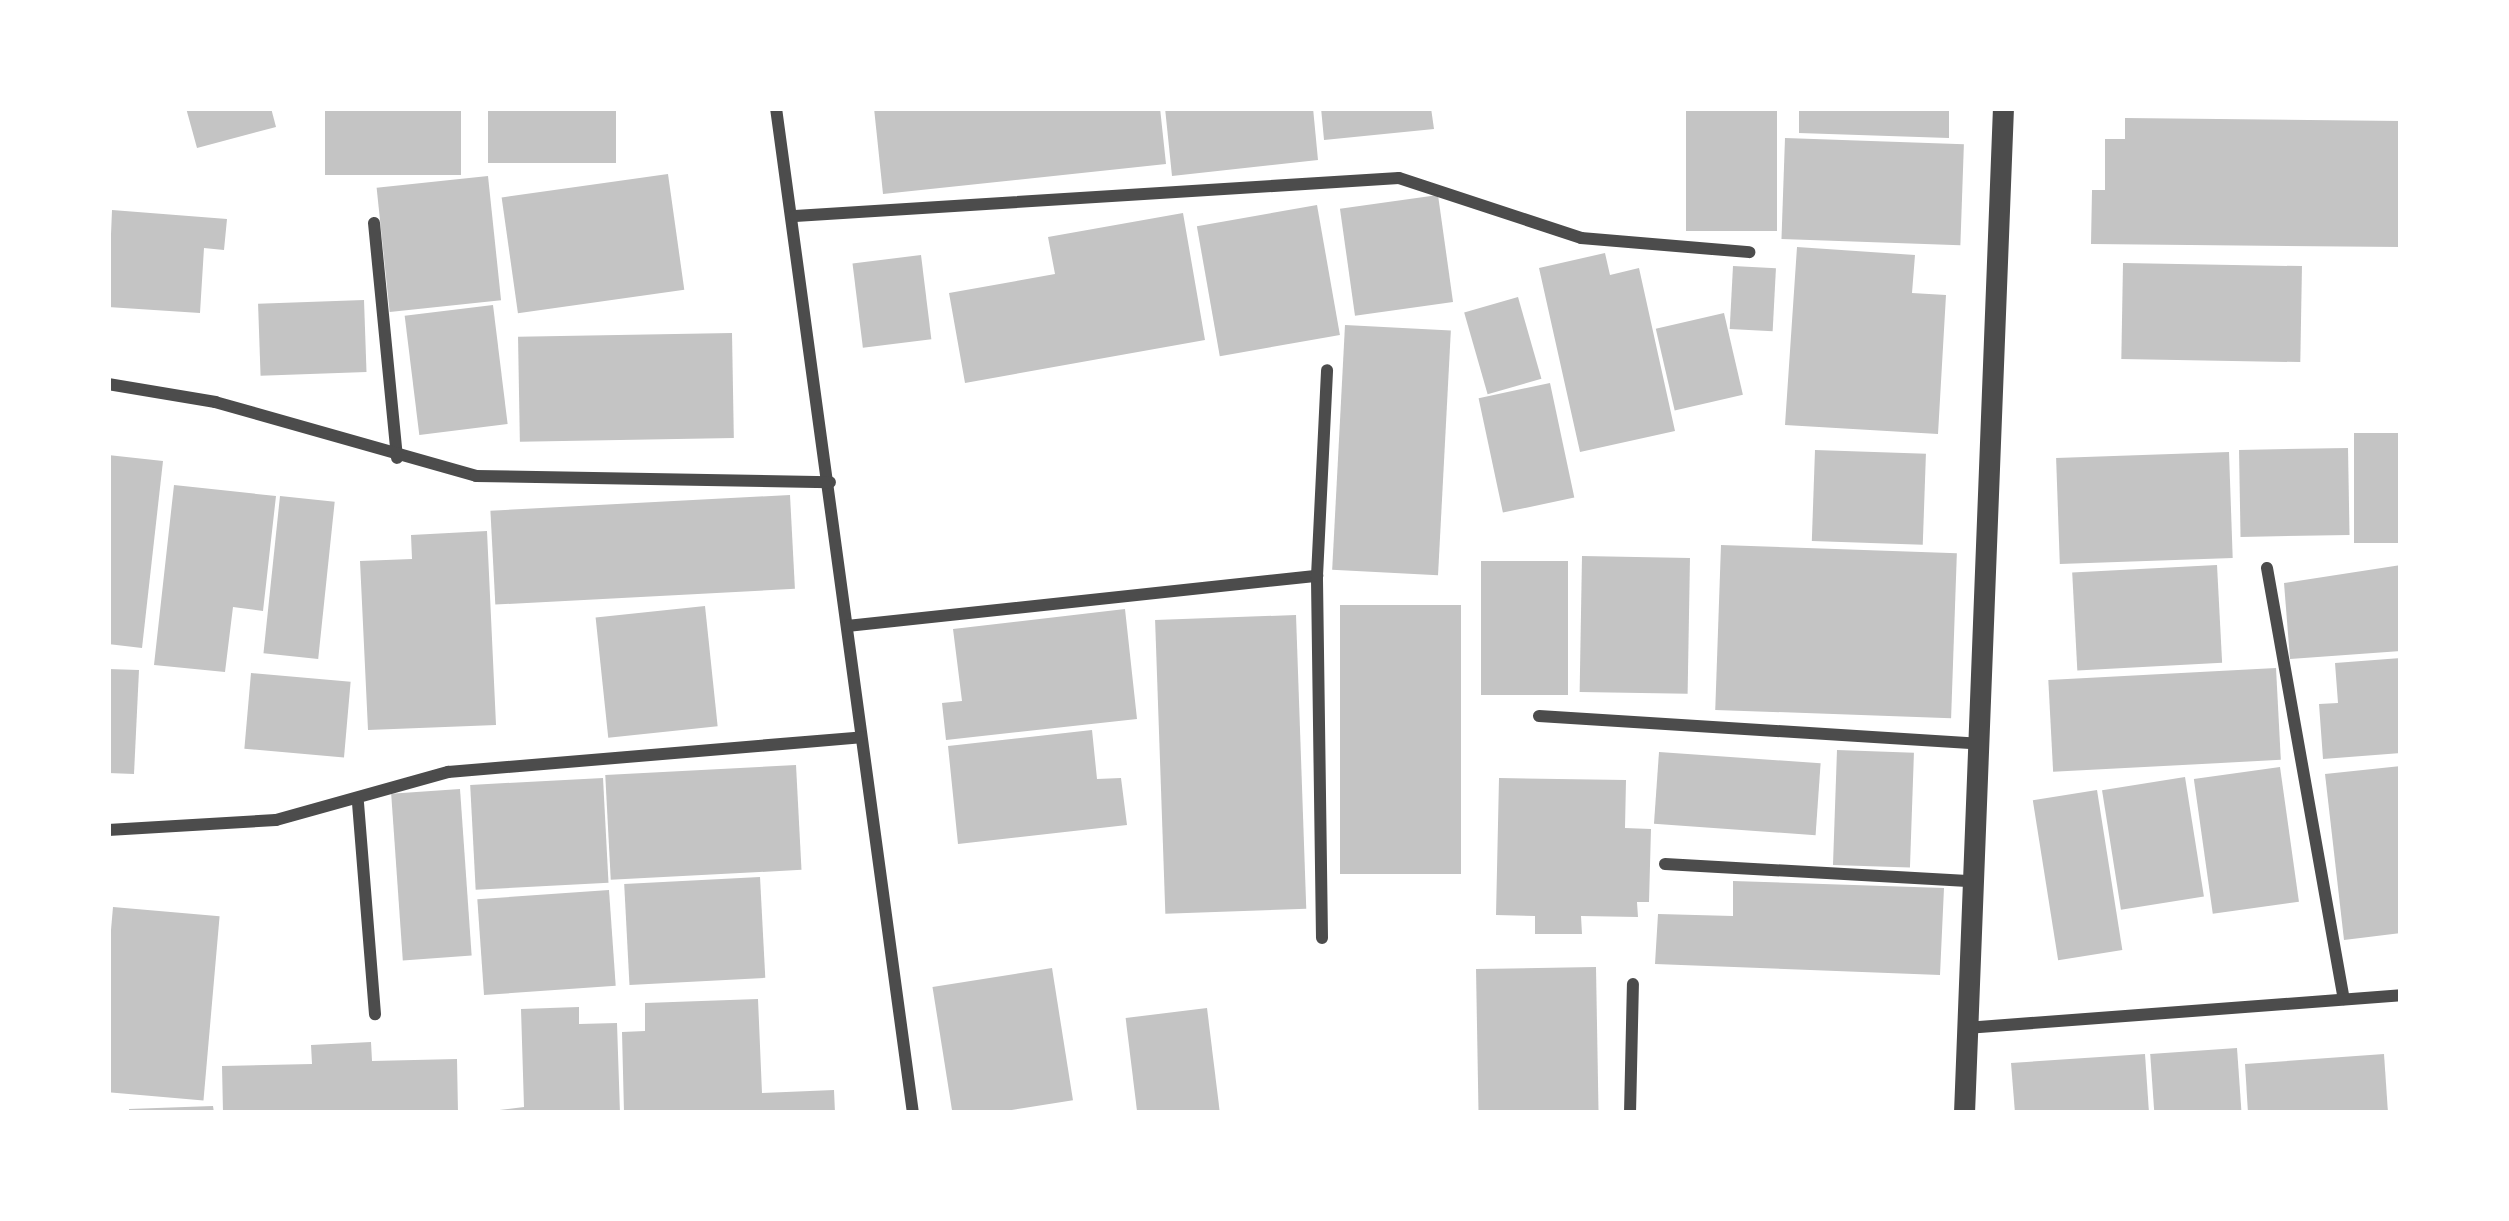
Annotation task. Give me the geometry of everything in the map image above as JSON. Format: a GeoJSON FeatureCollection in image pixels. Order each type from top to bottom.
{"type":"FeatureCollection","features":[{"type":"Feature","properties":{"kind":"street"},"geometry":{"type":"LineString","coordinates":[[776,108],[795,216],[913,1113]]}},
{"type":"Feature","properties":{"kind":"street"},"geometry":{"type":"LineString","coordinates":[[1964,1113],[1968,881],[1983,745],[2003,108]]}},
{"type":"Feature","properties":{"kind":"street"},"geometry":{"type":"LineString","coordinates":[[795,216],[1399,178],[1581,238],[1749,252]]}},
{"type":"Feature","properties":{"kind":"street"},"geometry":{"type":"LineString","coordinates":[[374,223],[397,458]]}},
{"type":"Feature","properties":{"kind":"street"},"geometry":{"type":"LineString","coordinates":[[1322,938],[1316,576],[1327,370]]}},
{"type":"Feature","properties":{"kind":"street"},"geometry":{"type":"LineString","coordinates":[[108,384],[215,402],[397,458],[476,476],[830,482]]}},
{"type":"Feature","properties":{"kind":"street"},"geometry":{"type":"LineString","coordinates":[[2266,568],[2344,999]]}},
{"type":"Feature","properties":{"kind":"street"},"geometry":{"type":"LineString","coordinates":[[847,626],[1316,576]]}},
{"type":"Feature","properties":{"kind":"street"},"geometry":{"type":"LineString","coordinates":[[1539,716],[1983,745]]}},
{"type":"Feature","properties":{"kind":"street"},"geometry":{"type":"LineString","coordinates":[[108,830],[196,829],[358,802],[388,784],[448,772],[861,737]]}},
{"type":"Feature","properties":{"kind":"street"},"geometry":{"type":"LineString","coordinates":[[358,802],[375,1014]]}},
{"type":"Feature","properties":{"kind":"street"},"geometry":{"type":"LineString","coordinates":[[1665,864],[1968,881]]}},
{"type":"Feature","properties":{"kind":"street"},"geometry":{"type":"LineString","coordinates":[[1630,1113],[1633,984]]}},
{"type":"Feature","properties":{"kind":"street"},"geometry":{"type":"LineString","coordinates":[[1966,1028],[2401,995]]}},
{"type":"Feature","properties":{"kind":"building"},"geometry":{"type":"Polygon","coordinates":[[[186,108],[271,108],[276,127],[197,148],[186,108]]]}},
{"type":"Feature","properties":{"kind":"building"},"geometry":{"type":"Polygon","coordinates":[[[325,108],[461,108],[461,175],[325,175],[325,108]]]}},
{"type":"Feature","properties":{"kind":"building"},"geometry":{"type":"Polygon","coordinates":[[[488,108],[616,108],[616,163],[488,163],[488,108]]]}},
{"type":"Feature","properties":{"kind":"building"},"geometry":{"type":"Polygon","coordinates":[[[874,108],[1160,108],[1166,164],[883,194],[874,108]]]}},
{"type":"Feature","properties":{"kind":"building"},"geometry":{"type":"Polygon","coordinates":[[[1165,108],[1313,108],[1318,160],[1172,176],[1165,108]]]}},
{"type":"Feature","properties":{"kind":"building"},"geometry":{"type":"Polygon","coordinates":[[[1321,108],[1431,108],[1434,129],[1324,140],[1321,108]]]}},
{"type":"Feature","properties":{"kind":"building"},"geometry":{"type":"Polygon","coordinates":[[[1686,108],[1777,108],[1777,231],[1686,231],[1686,108]]]}},
{"type":"Feature","properties":{"kind":"building"},"geometry":{"type":"Polygon","coordinates":[[[1799,108],[1949,108],[1949,138],[1799,133],[1799,108]]]}},
{"type":"Feature","properties":{"kind":"building"},"geometry":{"type":"Polygon","coordinates":[[[2125,118],[2401,121],[2401,247],[2091,244],[2092,190],[2105,190],[2105,139],[2125,139],[2125,118]]]}},
{"type":"Feature","properties":{"kind":"building"},"geometry":{"type":"Polygon","coordinates":[[[1785,138],[1964,144],[1960,245],[1781,239],[1785,138]]]}},
{"type":"Feature","properties":{"kind":"building"},"geometry":{"type":"Polygon","coordinates":[[[668,174],[684,290],[518,313],[502,197],[668,174]]]}},
{"type":"Feature","properties":{"kind":"building"},"geometry":{"type":"Polygon","coordinates":[[[488,176],[501,300],[390,312],[377,188],[488,176]]]}},
{"type":"Feature","properties":{"kind":"building"},"geometry":{"type":"Polygon","coordinates":[[[1438,195],[1453,302],[1355,316],[1340,209],[1438,195]]]}},
{"type":"Feature","properties":{"kind":"building"},"geometry":{"type":"Polygon","coordinates":[[[1317,205],[1340,335],[1220,356],[1197,226],[1317,205]]]}},
{"type":"Feature","properties":{"kind":"building"},"geometry":{"type":"Polygon","coordinates":[[[112,210],[227,219],[224,250],[204,248],[200,313],[108,307],[112,210]]]}},
{"type":"Feature","properties":{"kind":"building"},"geometry":{"type":"Polygon","coordinates":[[[1183,213],[1205,340],[965,383],[949,293],[1055,274],[1048,237],[1183,213]]]}},
{"type":"Feature","properties":{"kind":"building"},"geometry":{"type":"Polygon","coordinates":[[[1797,247],[1915,255],[1912,293],[1946,295],[1938,434],[1785,425],[1797,247]]]}},
{"type":"Feature","properties":{"kind":"building"},"geometry":{"type":"Polygon","coordinates":[[[1605,253],[1610,275],[1639,268],[1675,431],[1580,452],[1539,268],[1605,253]]]}},
{"type":"Feature","properties":{"kind":"building"},"geometry":{"type":"Polygon","coordinates":[[[921,255],[931,339],[863,348],[853,263],[921,255]]]}},
{"type":"Feature","properties":{"kind":"building"},"geometry":{"type":"Polygon","coordinates":[[[2123,263],[2302,266],[2300,362],[2121,359],[2123,263]]]}},
{"type":"Feature","properties":{"kind":"building"},"geometry":{"type":"Polygon","coordinates":[[[1733,266],[1776,268],[1773,331],[1730,329],[1733,266]]]}},
{"type":"Feature","properties":{"kind":"building"},"geometry":{"type":"Polygon","coordinates":[[[1518,297],[1541,379],[1488,394],[1464,312],[1518,297]]]}},
{"type":"Feature","properties":{"kind":"building"},"geometry":{"type":"Polygon","coordinates":[[[364,300],[367,372],[261,376],[258,304],[364,300]]]}},
{"type":"Feature","properties":{"kind":"building"},"geometry":{"type":"Polygon","coordinates":[[[493,305],[508,424],[419,435],[405,316],[493,305]]]}},
{"type":"Feature","properties":{"kind":"building"},"geometry":{"type":"Polygon","coordinates":[[[1724,313],[1743,395],[1675,411],[1656,329],[1724,313]]]}},
{"type":"Feature","properties":{"kind":"building"},"geometry":{"type":"Polygon","coordinates":[[[1345,325],[1451,331],[1438,575],[1332,570],[1345,325]]]}},
{"type":"Feature","properties":{"kind":"building"},"geometry":{"type":"Polygon","coordinates":[[[732,333],[734,438],[520,442],[518,337],[732,333]]]}},
{"type":"Feature","properties":{"kind":"building"},"geometry":{"type":"Polygon","coordinates":[[[1550,383],[1574,497],[1503,513],[1479,398],[1550,383]]]}},
{"type":"Feature","properties":{"kind":"building"},"geometry":{"type":"Polygon","coordinates":[[[2354,433],[2401,433],[2401,543],[2354,543],[2354,433]]]}},
{"type":"Feature","properties":{"kind":"building"},"geometry":{"type":"Polygon","coordinates":[[[2348,448],[2350,535],[2241,537],[2239,450],[2348,448]]]}},
{"type":"Feature","properties":{"kind":"building"},"geometry":{"type":"Polygon","coordinates":[[[1815,450],[1926,454],[1923,545],[1812,541],[1815,450]]]}},
{"type":"Feature","properties":{"kind":"building"},"geometry":{"type":"Polygon","coordinates":[[[2229,452],[2233,558],[2060,564],[2056,458],[2229,452]]]}},
{"type":"Feature","properties":{"kind":"building"},"geometry":{"type":"Polygon","coordinates":[[[108,455],[163,461],[142,648],[108,644],[108,455]]]}},
{"type":"Feature","properties":{"kind":"building"},"geometry":{"type":"Polygon","coordinates":[[[174,485],[276,496],[263,611],[233,607],[225,672],[154,665],[174,485]]]}},
{"type":"Feature","properties":{"kind":"building"},"geometry":{"type":"Polygon","coordinates":[[[790,495],[795,589],[495,605],[490,511],[790,495]]]}},
{"type":"Feature","properties":{"kind":"building"},"geometry":{"type":"Polygon","coordinates":[[[280,496],[335,502],[318,659],[263,653],[280,496]]]}},
{"type":"Feature","properties":{"kind":"building"},"geometry":{"type":"Polygon","coordinates":[[[487,531],[496,725],[368,730],[360,561],[412,559],[411,535],[487,531]]]}},
{"type":"Feature","properties":{"kind":"building"},"geometry":{"type":"Polygon","coordinates":[[[1721,545],[1957,553],[1951,718],[1715,710],[1721,545]]]}},
{"type":"Feature","properties":{"kind":"building"},"geometry":{"type":"Polygon","coordinates":[[[1582,556],[1690,558],[1688,694],[1580,692],[1582,556]]]}},
{"type":"Feature","properties":{"kind":"building"},"geometry":{"type":"Polygon","coordinates":[[[1481,561],[1568,561],[1568,695],[1481,695],[1481,561]]]}},
{"type":"Feature","properties":{"kind":"building"},"geometry":{"type":"Polygon","coordinates":[[[2217,565],[2222,663],[2077,670],[2072,573],[2217,565]]]}},
{"type":"Feature","properties":{"kind":"building"},"geometry":{"type":"Polygon","coordinates":[[[2401,565],[2401,651],[2290,659],[2284,583],[2401,565]]]}},
{"type":"Feature","properties":{"kind":"building"},"geometry":{"type":"Polygon","coordinates":[[[1340,605],[1461,605],[1461,874],[1340,874],[1340,605]]]}},
{"type":"Feature","properties":{"kind":"building"},"geometry":{"type":"Polygon","coordinates":[[[705,606],[718,726],[608,738],[596,617],[705,606]]]}},
{"type":"Feature","properties":{"kind":"building"},"geometry":{"type":"Polygon","coordinates":[[[1125,609],[1137,719],[946,740],[942,703],[962,701],[953,629],[1125,609]]]}},
{"type":"Feature","properties":{"kind":"building"},"geometry":{"type":"Polygon","coordinates":[[[1296,615],[1306,909],[1165,914],[1155,620],[1296,615]]]}},
{"type":"Feature","properties":{"kind":"building"},"geometry":{"type":"Polygon","coordinates":[[[2401,658],[2401,753],[2323,759],[2319,704],[2338,703],[2335,663],[2401,658]]]}},
{"type":"Feature","properties":{"kind":"building"},"geometry":{"type":"Polygon","coordinates":[[[2276,668],[2281,760],[2053,772],[2048,680],[2276,668]]]}},
{"type":"Feature","properties":{"kind":"building"},"geometry":{"type":"Polygon","coordinates":[[[108,669],[139,670],[134,774],[108,773],[108,669]]]}},
{"type":"Feature","properties":{"kind":"building"},"geometry":{"type":"Polygon","coordinates":[[[251,673],[351,682],[344,757],[244,749],[251,673]]]}},
{"type":"Feature","properties":{"kind":"building"},"geometry":{"type":"Polygon","coordinates":[[[1092,730],[1097,779],[1121,778],[1127,825],[958,844],[948,746],[1092,730]]]}},
{"type":"Feature","properties":{"kind":"building"},"geometry":{"type":"Polygon","coordinates":[[[1837,750],[1914,753],[1910,868],[1833,865],[1837,750]]]}},
{"type":"Feature","properties":{"kind":"building"},"geometry":{"type":"Polygon","coordinates":[[[1659,752],[1821,763],[1816,835],[1654,824],[1659,752]]]}},
{"type":"Feature","properties":{"kind":"building"},"geometry":{"type":"Polygon","coordinates":[[[796,765],[801,870],[611,880],[605,775],[796,765]]]}},
{"type":"Feature","properties":{"kind":"building"},"geometry":{"type":"Polygon","coordinates":[[[2401,766],[2401,933],[2344,940],[2325,774],[2401,766]]]}},
{"type":"Feature","properties":{"kind":"building"},"geometry":{"type":"Polygon","coordinates":[[[2280,767],[2299,902],[2213,914],[2194,779],[2280,767]]]}},
{"type":"Feature","properties":{"kind":"building"},"geometry":{"type":"Polygon","coordinates":[[[2185,777],[2204,897],[2121,910],[2102,790],[2185,777]]]}},
{"type":"Feature","properties":{"kind":"building"},"geometry":{"type":"Polygon","coordinates":[[[603,778],[608,883],[476,890],[470,785],[603,778]]]}},
{"type":"Feature","properties":{"kind":"building"},"geometry":{"type":"Polygon","coordinates":[[[1499,778],[1626,780],[1625,828],[1651,829],[1649,902],[1637,902],[1638,917],[1581,916],[1582,934],[1535,934],[1535,916],[1496,915],[1499,778]]]}},
{"type":"Feature","properties":{"kind":"building"},"geometry":{"type":"Polygon","coordinates":[[[460,789],[472,956],[403,960],[391,794],[460,789]]]}},
{"type":"Feature","properties":{"kind":"building"},"geometry":{"type":"Polygon","coordinates":[[[2097,790],[2122,950],[2058,960],[2033,800],[2097,790]]]}},
{"type":"Feature","properties":{"kind":"building"},"geometry":{"type":"Polygon","coordinates":[[[760,877],[765,978],[629,985],[624,884],[760,877]]]}},
{"type":"Feature","properties":{"kind":"building"},"geometry":{"type":"Polygon","coordinates":[[[1733,881],[1944,888],[1940,975],[1655,964],[1658,914],[1733,916],[1733,881]]]}},
{"type":"Feature","properties":{"kind":"building"},"geometry":{"type":"Polygon","coordinates":[[[609,890],[616,986],[484,995],[477,899],[609,890]]]}},
{"type":"Feature","properties":{"kind":"building"},"geometry":{"type":"Polygon","coordinates":[[[113,907],[220,916],[203,1101],[108,1092],[113,907]]]}},
{"type":"Feature","properties":{"kind":"building"},"geometry":{"type":"Polygon","coordinates":[[[1596,967],[1599,1113],[1479,1113],[1476,969],[1596,967]]]}},
{"type":"Feature","properties":{"kind":"building"},"geometry":{"type":"Polygon","coordinates":[[[1052,968],[1073,1100],[993,1113],[952,1113],[932,987],[1052,968]]]}},
{"type":"Feature","properties":{"kind":"building"},"geometry":{"type":"Polygon","coordinates":[[[758,999],[762,1093],[834,1090],[835,1113],[624,1113],[622,1032],[645,1031],[645,1003],[758,999]]]}},
{"type":"Feature","properties":{"kind":"building"},"geometry":{"type":"Polygon","coordinates":[[[579,1007],[579,1024],[617,1023],[620,1113],[474,1113],[524,1107],[521,1009],[579,1007]]]}},
{"type":"Feature","properties":{"kind":"building"},"geometry":{"type":"Polygon","coordinates":[[[1207,1008],[1220,1113],[1137,1113],[1126,1018],[1207,1008]]]}},
{"type":"Feature","properties":{"kind":"building"},"geometry":{"type":"Polygon","coordinates":[[[371,1042],[372,1061],[457,1059],[458,1113],[223,1113],[222,1066],[312,1064],[311,1045],[371,1042]]]}},
{"type":"Feature","properties":{"kind":"building"},"geometry":{"type":"Polygon","coordinates":[[[2237,1048],[2242,1113],[2154,1113],[2150,1054],[2237,1048]]]}},
{"type":"Feature","properties":{"kind":"building"},"geometry":{"type":"Polygon","coordinates":[[[2145,1054],[2149,1113],[2015,1113],[2011,1063],[2145,1054]]]}},
{"type":"Feature","properties":{"kind":"building"},"geometry":{"type":"Polygon","coordinates":[[[2384,1054],[2388,1113],[2248,1113],[2245,1064],[2384,1054]]]}},
{"type":"Feature","properties":{"kind":"building"},"geometry":{"type":"Polygon","coordinates":[[[213,1106],[214,1113],[129,1113],[129,1109],[213,1106]]]}}]}
